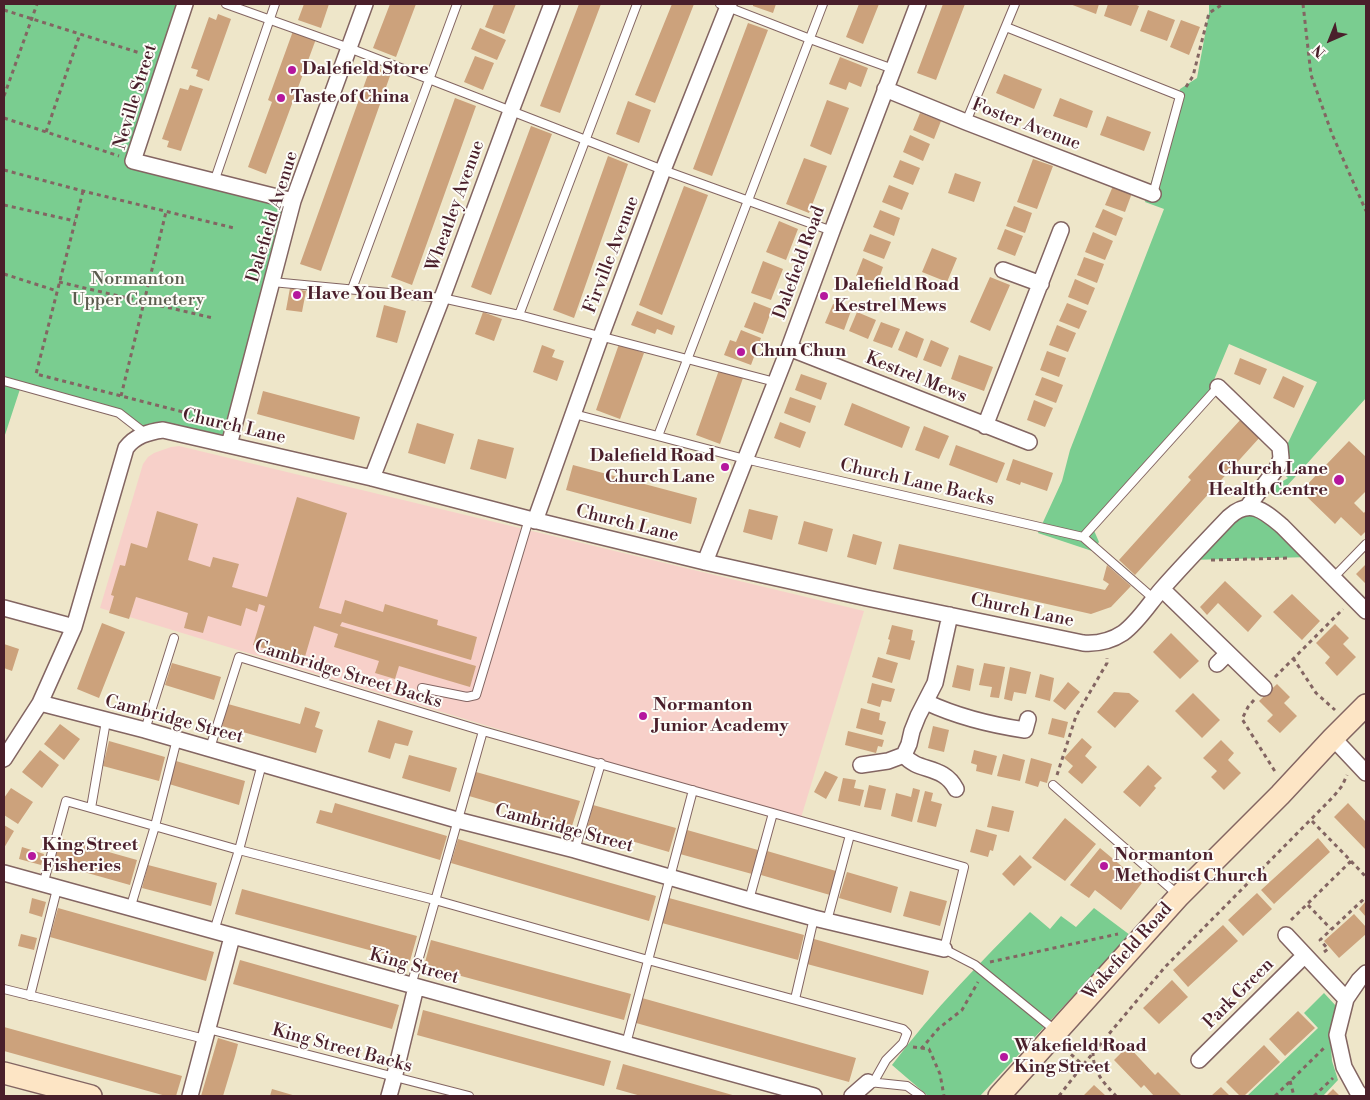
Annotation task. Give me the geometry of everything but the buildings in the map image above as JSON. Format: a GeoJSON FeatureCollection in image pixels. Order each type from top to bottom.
{"type":"FeatureCollection","features":[{"type":"Feature","properties":{"kind":"street","name":"Neville Street"},"geometry":{"type":"LineString","coordinates":[[185,4],[133,161],[293,202]]}},
{"type":"Feature","properties":{"kind":"street","name":"Dalefield Avenue"},"geometry":{"type":"LineString","coordinates":[[229,445],[293,202],[365,4]]}},
{"type":"Feature","properties":{"kind":"street","name":"Wheatley Avenue"},"geometry":{"type":"LineString","coordinates":[[372,478],[442,298],[552,4]]}},
{"type":"Feature","properties":{"kind":"street","name":"Dalefield Road"},"geometry":{"type":"LineString","coordinates":[[705,562],[789,348],[918,4]]}},
{"type":"Feature","properties":{"kind":"street","name":"Firville Avenue"},"geometry":{"type":"LineString","coordinates":[[532,520],[574,414],[601,336],[725,5]]}},
{"type":"Feature","properties":{"kind":"street","name":"Foster Avenue"},"geometry":{"type":"LineString","coordinates":[[885,89],[1153,194]]}},
{"type":"Feature","properties":{"kind":"street"},"geometry":{"type":"LineString","coordinates":[[985,426],[1061,230]]}},
{"type":"Feature","properties":{"kind":"street"},"geometry":{"type":"LineString","coordinates":[[1003,270],[1041,284]]}},
{"type":"Feature","properties":{"kind":"street","name":"Kestrel Mews"},"geometry":{"type":"LineString","coordinates":[[789,348],[1029,442]]}},
{"type":"Feature","properties":{"kind":"street","name":"Church Lane"},"geometry":{"type":"LineString","coordinates":[[4,758],[40,703],[74,627],[126,448],[131,441],[146,434],[162,430],[372,478],[532,520],[705,562],[1076,642],[1096,644],[1110,640],[1135,621],[1188,560],[1237,510],[1248,506],[1277,468],[1281,458],[1280,447],[1218,387]]}},
{"type":"Feature","properties":{"kind":"street"},"geometry":{"type":"LineString","coordinates":[[1248,506],[1259,509],[1282,526],[1366,611]]}},
{"type":"Feature","properties":{"kind":"street"},"geometry":{"type":"LineString","coordinates":[[1158,594],[1228,653],[1264,688]]}},
{"type":"Feature","properties":{"kind":"street"},"geometry":{"type":"LineString","coordinates":[[4,608],[74,627]]}},
{"type":"Feature","properties":{"kind":"street"},"geometry":{"type":"LineString","coordinates":[[861,765],[888,761],[904,755],[918,716],[935,683],[950,615]]}},
{"type":"Feature","properties":{"kind":"street"},"geometry":{"type":"LineString","coordinates":[[1217,664],[1228,653]]}},
{"type":"Feature","properties":{"kind":"street"},"geometry":{"type":"LineString","coordinates":[[926,702],[956,715],[1001,726],[1025,730],[1028,719]]}},
{"type":"Feature","properties":{"kind":"street","name":"Cambridge Street"},"geometry":{"type":"LineString","coordinates":[[40,703],[210,748],[457,820],[575,850],[820,920],[944,949]]}},
{"type":"Feature","properties":{"kind":"street","name":"Wakefield Road"},"geometry":{"type":"LineString","coordinates":[[999,1096],[1179,896],[1366,705]]}},
{"type":"Feature","properties":{"kind":"street"},"geometry":{"type":"LineString","coordinates":[[1333,738],[1366,773]]}},
{"type":"Feature","properties":{"kind":"street"},"geometry":{"type":"LineString","coordinates":[[904,755],[915,764],[946,776],[956,789]]}},
{"type":"Feature","properties":{"kind":"street","name":"King Street"},"geometry":{"type":"LineString","coordinates":[[4,873],[814,1096]]}},
{"type":"Feature","properties":{"kind":"street"},"geometry":{"type":"LineString","coordinates":[[1286,935],[1346,999]]}},
{"type":"Feature","properties":{"kind":"street"},"geometry":{"type":"LineString","coordinates":[[190,1096],[232,937]]}},
{"type":"Feature","properties":{"kind":"street","name":"Park Green"},"geometry":{"type":"LineString","coordinates":[[1199,1060],[1309,959]]}},
{"type":"Feature","properties":{"kind":"street"},"geometry":{"type":"LineString","coordinates":[[1361,1096],[1344,1067],[1337,1035],[1346,999],[1366,973]]}},
{"type":"Feature","properties":{"kind":"street"},"geometry":{"type":"LineString","coordinates":[[389,1096],[413,986]]}},
{"type":"Feature","properties":{"kind":"street"},"geometry":{"type":"LineString","coordinates":[[4,1073],[90,1096]]}},
{"type":"Feature","properties":{"kind":"street"},"geometry":{"type":"LineString","coordinates":[[852,1096],[871,1083]]}},
{"type":"Feature","properties":{"kind":"lane"},"geometry":{"type":"LineString","coordinates":[[226,4],[270,18],[663,170],[832,231]]}},
{"type":"Feature","properties":{"kind":"lane"},"geometry":{"type":"LineString","coordinates":[[214,182],[275,4]]}},
{"type":"Feature","properties":{"kind":"lane"},"geometry":{"type":"LineString","coordinates":[[352,289],[457,4]]}},
{"type":"Feature","properties":{"kind":"lane"},"geometry":{"type":"LineString","coordinates":[[519,315],[638,4]]}},
{"type":"Feature","properties":{"kind":"lane"},"geometry":{"type":"LineString","coordinates":[[658,436],[823,4]]}},
{"type":"Feature","properties":{"kind":"lane"},"geometry":{"type":"LineString","coordinates":[[966,122],[1015,4]]}},
{"type":"Feature","properties":{"kind":"lane"},"geometry":{"type":"LineString","coordinates":[[725,5],[810,39],[893,69]]}},
{"type":"Feature","properties":{"kind":"lane"},"geometry":{"type":"LineString","coordinates":[[1006,28],[1180,96],[1153,194]]}},
{"type":"Feature","properties":{"kind":"lane"},"geometry":{"type":"LineString","coordinates":[[272,282],[442,298],[519,315],[776,382]]}},
{"type":"Feature","properties":{"kind":"lane"},"geometry":{"type":"LineString","coordinates":[[4,381],[119,413],[146,434]]}},
{"type":"Feature","properties":{"kind":"lane"},"geometry":{"type":"LineString","coordinates":[[1083,537],[1218,387]]}},
{"type":"Feature","properties":{"kind":"lane","name":"Church Lane Backs"},"geometry":{"type":"LineString","coordinates":[[574,414],[745,459],[1083,537],[1158,594]]}},
{"type":"Feature","properties":{"kind":"lane"},"geometry":{"type":"LineString","coordinates":[[422,688],[467,698],[476,695],[532,520]]}},
{"type":"Feature","properties":{"kind":"lane"},"geometry":{"type":"LineString","coordinates":[[1333,578],[1366,544]]}},
{"type":"Feature","properties":{"kind":"lane"},"geometry":{"type":"LineString","coordinates":[[145,730],[174,638]]}},
{"type":"Feature","properties":{"kind":"lane","name":"Cambridge Street Backs"},"geometry":{"type":"LineString","coordinates":[[210,748],[239,657],[483,731],[964,867],[944,949]]}},
{"type":"Feature","properties":{"kind":"lane"},"geometry":{"type":"LineString","coordinates":[[91,808],[106,721]]}},
{"type":"Feature","properties":{"kind":"lane"},"geometry":{"type":"LineString","coordinates":[[413,986],[435,900],[483,731]]}},
{"type":"Feature","properties":{"kind":"lane"},"geometry":{"type":"LineString","coordinates":[[130,909],[155,826],[177,739]]}},
{"type":"Feature","properties":{"kind":"lane"},"geometry":{"type":"LineString","coordinates":[[575,850],[601,763]]}},
{"type":"Feature","properties":{"kind":"lane"},"geometry":{"type":"LineString","coordinates":[[214,931],[239,850],[262,764]]}},
{"type":"Feature","properties":{"kind":"lane"},"geometry":{"type":"LineString","coordinates":[[1054,785],[1179,896]]}},
{"type":"Feature","properties":{"kind":"lane"},"geometry":{"type":"LineString","coordinates":[[626,1044],[693,790]]}},
{"type":"Feature","properties":{"kind":"lane"},"geometry":{"type":"LineString","coordinates":[[30,996],[66,801],[239,850],[435,900],[902,1029],[907,1034],[903,1043],[886,1060],[871,1083],[907,1086],[920,1096]]}},
{"type":"Feature","properties":{"kind":"lane"},"geometry":{"type":"LineString","coordinates":[[748,900],[773,813]]}},
{"type":"Feature","properties":{"kind":"lane"},"geometry":{"type":"LineString","coordinates":[[795,999],[850,835]]}},
{"type":"Feature","properties":{"kind":"lane","name":"Cambridge Street"},"geometry":{"type":"LineString","coordinates":[[944,949],[975,965],[1056,1031]]}},
{"type":"Feature","properties":{"kind":"lane","name":"King Street Backs"},"geometry":{"type":"LineString","coordinates":[[4,989],[469,1096]]}},
{"type":"Feature","properties":{"kind":"path"},"geometry":{"type":"LineString","coordinates":[[4,96],[38,4]]}},
{"type":"Feature","properties":{"kind":"path"},"geometry":{"type":"LineString","coordinates":[[1180,96],[1192,76],[1209,14],[1223,4]]}},
{"type":"Feature","properties":{"kind":"path"},"geometry":{"type":"LineString","coordinates":[[1303,4],[1311,75],[1332,134],[1366,211]]}},
{"type":"Feature","properties":{"kind":"path"},"geometry":{"type":"LineString","coordinates":[[4,10],[140,53]]}},
{"type":"Feature","properties":{"kind":"path"},"geometry":{"type":"LineString","coordinates":[[46,132],[80,34]]}},
{"type":"Feature","properties":{"kind":"path"},"geometry":{"type":"LineString","coordinates":[[4,118],[133,161]]}},
{"type":"Feature","properties":{"kind":"path"},"geometry":{"type":"LineString","coordinates":[[4,170],[234,228]]}},
{"type":"Feature","properties":{"kind":"path"},"geometry":{"type":"LineString","coordinates":[[83,191],[36,374],[191,414]]}},
{"type":"Feature","properties":{"kind":"path"},"geometry":{"type":"LineString","coordinates":[[4,205],[75,221]]}},
{"type":"Feature","properties":{"kind":"path"},"geometry":{"type":"LineString","coordinates":[[121,396],[166,212]]}},
{"type":"Feature","properties":{"kind":"path"},"geometry":{"type":"LineString","coordinates":[[4,274],[57,291]]}},
{"type":"Feature","properties":{"kind":"path"},"geometry":{"type":"LineString","coordinates":[[60,282],[213,318]]}},
{"type":"Feature","properties":{"kind":"path"},"geometry":{"type":"LineString","coordinates":[[1188,560],[1312,557]]}},
{"type":"Feature","properties":{"kind":"path"},"geometry":{"type":"LineString","coordinates":[[1285,789],[1242,719],[1248,707],[1264,688],[1353,598]]}},
{"type":"Feature","properties":{"kind":"path"},"geometry":{"type":"LineString","coordinates":[[1054,785],[1076,716],[1107,663],[1110,640]]}},
{"type":"Feature","properties":{"kind":"path"},"geometry":{"type":"LineString","coordinates":[[1293,658],[1316,693],[1349,722]]}},
{"type":"Feature","properties":{"kind":"path"},"geometry":{"type":"LineString","coordinates":[[1059,1096],[1165,967],[1333,797],[1342,786],[1354,760]]}},
{"type":"Feature","properties":{"kind":"path"},"geometry":{"type":"LineString","coordinates":[[1311,820],[1366,876]]}},
{"type":"Feature","properties":{"kind":"path"},"geometry":{"type":"LineString","coordinates":[[1286,935],[1293,928],[1289,923],[1351,861]]}},
{"type":"Feature","properties":{"kind":"path"},"geometry":{"type":"LineString","coordinates":[[1309,959],[1328,948],[1320,940],[1366,897]]}},
{"type":"Feature","properties":{"kind":"path"},"geometry":{"type":"LineString","coordinates":[[1308,905],[1332,930]]}},
{"type":"Feature","properties":{"kind":"path"},"geometry":{"type":"LineString","coordinates":[[975,965],[1150,928]]}},
{"type":"Feature","properties":{"kind":"path"},"geometry":{"type":"LineString","coordinates":[[921,1049],[939,1028],[962,1010],[983,972],[993,961]]}},
{"type":"Feature","properties":{"kind":"path"},"geometry":{"type":"LineString","coordinates":[[1275,1096],[1337,1035]]}},
{"type":"Feature","properties":{"kind":"path"},"geometry":{"type":"LineString","coordinates":[[903,1043],[914,1048],[929,1049],[940,1074],[944,1096]]}},
{"type":"Feature","properties":{"kind":"path"},"geometry":{"type":"LineString","coordinates":[[1094,1052],[1093,1060],[1099,1078],[1116,1096]]}},
{"type":"Feature","properties":{"kind":"path"},"geometry":{"type":"LineString","coordinates":[[1314,1096],[1344,1067]]}},
{"type":"Feature","properties":{"kind":"path"},"geometry":{"type":"LineString","coordinates":[[1290,1081],[1294,1096]]}},
{"type":"Feature","properties":{"kind":"shaded area","name":"Normanton Junior Academy"},"geometry":{"type":"Polygon","coordinates":[[[179,446],[864,611],[800,821],[100,608],[143,464],[154,453],[179,446]]]}},
{"type":"Feature","properties":{"kind":"green space","name":"Normanton Upper Cemetery"},"geometry":{"type":"Polygon","coordinates":[[[4,4],[185,4],[133,161],[293,201],[229,445],[146,434],[119,413],[21,386],[4,438],[4,4]]]}},
{"type":"Feature","properties":{"kind":"green space"},"geometry":{"type":"Polygon","coordinates":[[[1209,4],[1366,5],[1366,398],[1277,497],[1274,493],[1275,486],[1288,478],[1277,468],[1280,447],[1288,443],[1317,382],[1229,344],[1214,380],[1218,387],[1092,526],[1099,542],[1092,551],[1038,533],[1062,481],[1070,450],[1164,209],[1145,202],[1180,89],[1197,78],[1209,4]]]}},
{"type":"Feature","properties":{"kind":"green space"},"geometry":{"type":"Polygon","coordinates":[[[1248,506],[1312,557],[1188,560],[1248,506]]]}},
{"type":"Feature","properties":{"kind":"green space"},"geometry":{"type":"Polygon","coordinates":[[[1094,908],[1130,935],[980,1096],[928,1096],[892,1065],[941,1005],[1030,912],[1050,929],[1061,916],[1076,927],[1094,908]]]}},
{"type":"Feature","properties":{"kind":"green space"},"geometry":{"type":"Polygon","coordinates":[[[1324,993],[1337,1007],[1330,1035],[1332,1061],[1338,1080],[1323,1096],[1247,1096],[1318,1028],[1304,1013],[1324,993]]]}},
{"type":"Feature","properties":{"kind":"place","name":"Dalefield Store"},"geometry":{"type":"Point","coordinates":[292,70]}},
{"type":"Feature","properties":{"kind":"place","name":"Taste of China"},"geometry":{"type":"Point","coordinates":[281,98]}},
{"type":"Feature","properties":{"kind":"place","name":"Have You Bean"},"geometry":{"type":"Point","coordinates":[297,295]}},
{"type":"Feature","properties":{"kind":"place","name":"Dalefield Road Kestrel Mews"},"geometry":{"type":"Point","coordinates":[824,296]}},
{"type":"Feature","properties":{"kind":"place","name":"Chun Chun"},"geometry":{"type":"Point","coordinates":[741,352]}},
{"type":"Feature","properties":{"kind":"place","name":"Dalefield Road Church Lane"},"geometry":{"type":"Point","coordinates":[725,467]}},
{"type":"Feature","properties":{"kind":"place","name":"Church Lane Health Centre"},"geometry":{"type":"Point","coordinates":[1339,480]}},
{"type":"Feature","properties":{"kind":"place","name":"Normanton Junior Academy"},"geometry":{"type":"Point","coordinates":[643,716]}},
{"type":"Feature","properties":{"kind":"place","name":"King Street Fisheries"},"geometry":{"type":"Point","coordinates":[32,856]}},
{"type":"Feature","properties":{"kind":"place","name":"Normanton Methodist Church"},"geometry":{"type":"Point","coordinates":[1104,866]}},
{"type":"Feature","properties":{"kind":"place","name":"Wakefield Road King Street"},"geometry":{"type":"Point","coordinates":[1004,1057]}}]}
